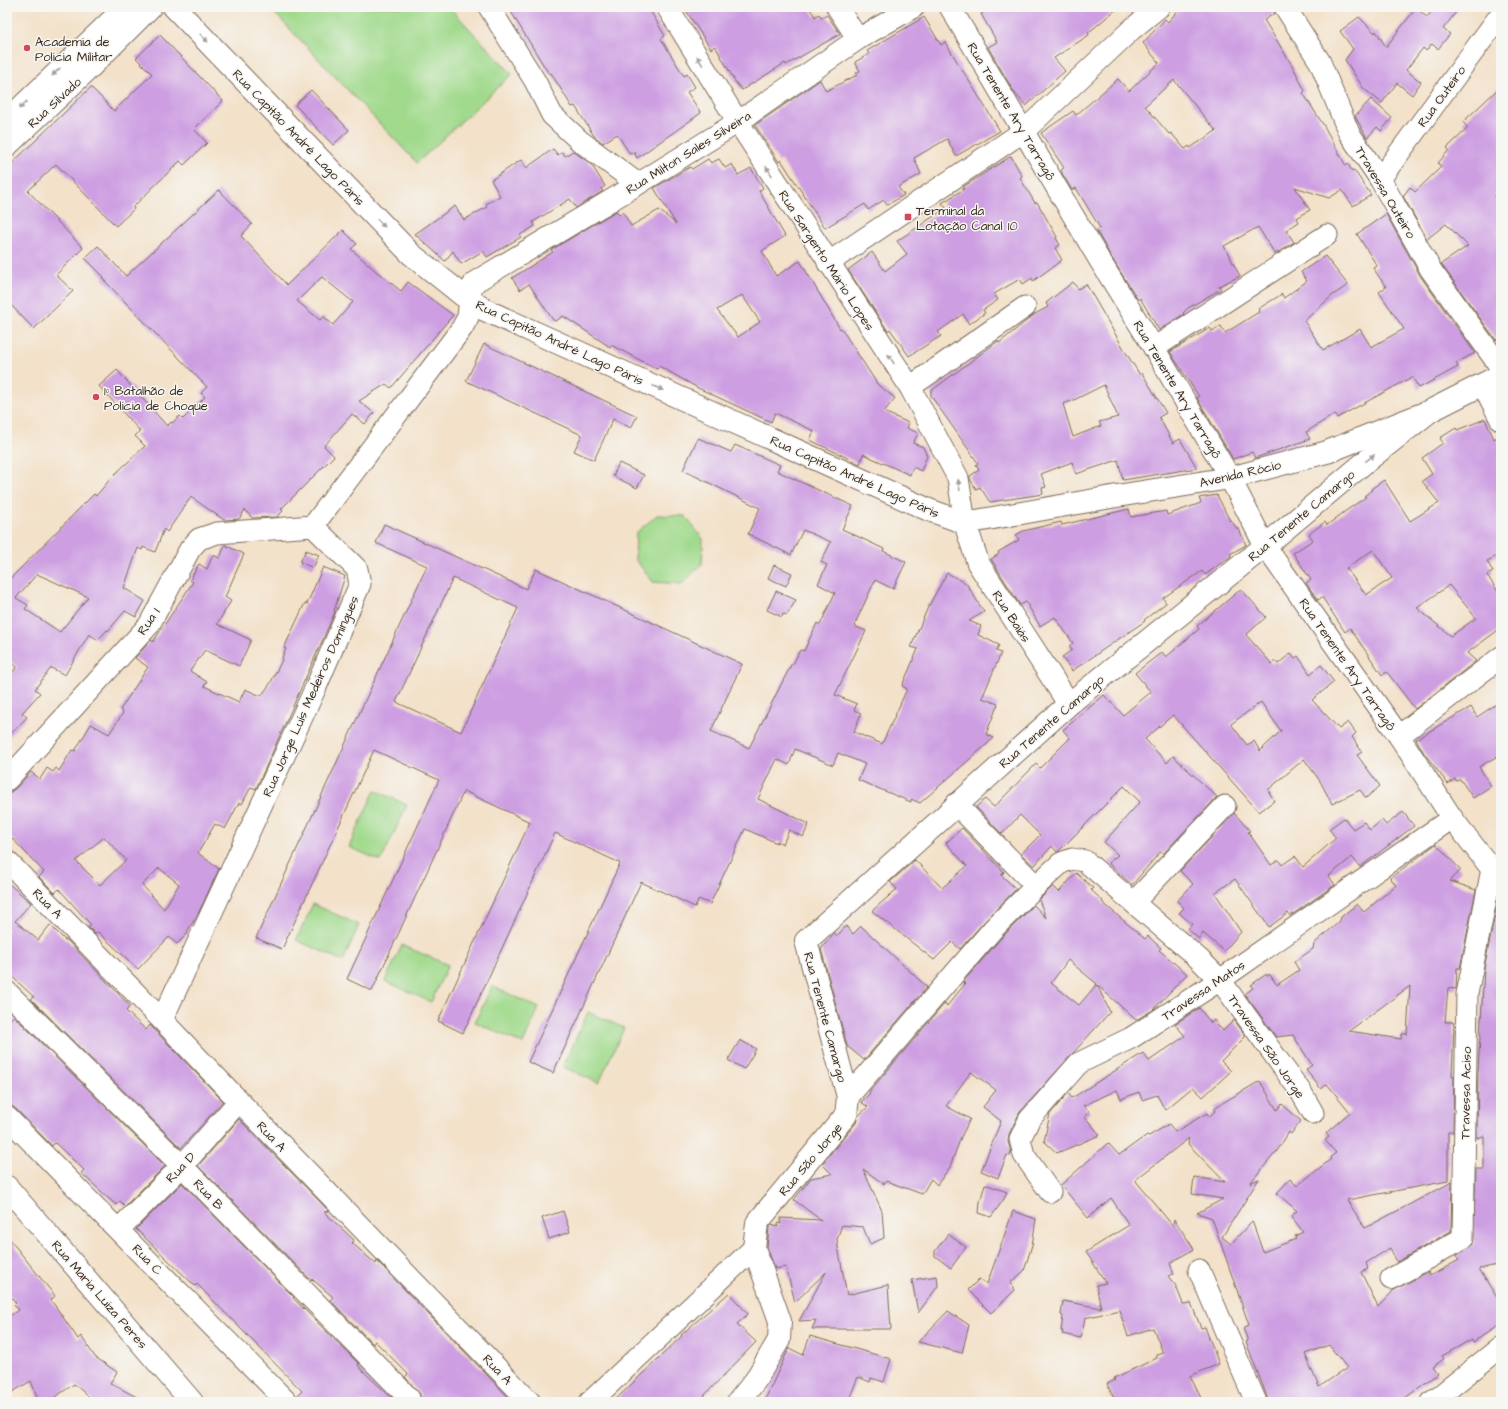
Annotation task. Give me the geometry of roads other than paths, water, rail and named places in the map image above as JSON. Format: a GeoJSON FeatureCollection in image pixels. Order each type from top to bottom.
{"type":"FeatureCollection","features":[{"type":"Feature","properties":{"kind":"street","name":"Rua Silvado"},"geometry":{"type":"LineString","coordinates":[[9,135],[39,89],[76,53],[125,16],[150,7]]}},
{"type":"Feature","properties":{"kind":"street"},"geometry":{"type":"LineString","coordinates":[[489,7],[535,81],[552,115],[580,141],[638,184]]}},
{"type":"Feature","properties":{"kind":"street","name":"Rua Sargento Mário Lopes"},"geometry":{"type":"LineString","coordinates":[[667,7],[828,263],[910,387],[958,478],[966,524]]}},
{"type":"Feature","properties":{"kind":"street"},"geometry":{"type":"LineString","coordinates":[[837,7],[858,39]]}},
{"type":"Feature","properties":{"kind":"street","name":"Rua Milton Sales Silveira"},"geometry":{"type":"LineString","coordinates":[[470,300],[471,289],[475,282],[738,122],[858,39],[914,7]]}},
{"type":"Feature","properties":{"kind":"street","name":"Rua Tenente Ary Tarragô"},"geometry":{"type":"LineString","coordinates":[[950,7],[1230,478],[1265,546],[1399,736],[1452,818],[1497,875]]}},
{"type":"Feature","properties":{"kind":"street"},"geometry":{"type":"LineString","coordinates":[[828,263],[1024,130],[1132,29],[1159,7]]}},
{"type":"Feature","properties":{"kind":"street","name":"Travessa Outeiro"},"geometry":{"type":"LineString","coordinates":[[1286,7],[1320,62],[1349,133],[1380,178],[1431,270],[1501,368]]}},
{"type":"Feature","properties":{"kind":"street","name":"Rua Capitão André Lago Páris"},"geometry":{"type":"LineString","coordinates":[[177,8],[411,254],[485,310],[930,510],[966,524]]}},
{"type":"Feature","properties":{"kind":"street","name":"Rua Outeiro"},"geometry":{"type":"LineString","coordinates":[[1380,178],[1501,14]]}},
{"type":"Feature","properties":{"kind":"street","name":"Rua Silvado"},"geometry":{"type":"LineString","coordinates":[[9,135],[54,103],[91,67],[125,16]]}},
{"type":"Feature","properties":{"kind":"street"},"geometry":{"type":"LineString","coordinates":[[76,53],[91,67]]}},
{"type":"Feature","properties":{"kind":"street"},"geometry":{"type":"LineString","coordinates":[[39,89],[54,103]]}},
{"type":"Feature","properties":{"kind":"street"},"geometry":{"type":"LineString","coordinates":[[1154,348],[1327,235]]}},
{"type":"Feature","properties":{"kind":"street"},"geometry":{"type":"LineString","coordinates":[[313,526],[462,328],[468,317],[470,300]]}},
{"type":"Feature","properties":{"kind":"street"},"geometry":{"type":"LineString","coordinates":[[910,387],[1024,307]]}},
{"type":"Feature","properties":{"kind":"street"},"geometry":{"type":"LineString","coordinates":[[1492,380],[1501,420]]}},
{"type":"Feature","properties":{"kind":"street","name":"Avenida Rócio"},"geometry":{"type":"LineString","coordinates":[[966,524],[1117,496],[1230,478],[1327,452],[1430,411],[1492,380]]}},
{"type":"Feature","properties":{"kind":"street","name":"Rua Tenente Camargo"},"geometry":{"type":"LineString","coordinates":[[848,1096],[806,941],[956,804],[1069,704],[1265,546],[1364,463],[1430,411]]}},
{"type":"Feature","properties":{"kind":"street","name":"Rua Baiás"},"geometry":{"type":"LineString","coordinates":[[966,524],[978,563],[1069,704]]}},
{"type":"Feature","properties":{"kind":"street","name":"Rua 1"},"geometry":{"type":"LineString","coordinates":[[7,780],[149,625],[190,549],[198,539],[217,533],[313,526]]}},
{"type":"Feature","properties":{"kind":"street","name":"Rua Jorge Luís Medeiros Domingues"},"geometry":{"type":"LineString","coordinates":[[162,1020],[316,687],[360,584],[357,569],[313,526]]}},
{"type":"Feature","properties":{"kind":"street"},"geometry":{"type":"LineString","coordinates":[[1399,736],[1501,657]]}},
{"type":"Feature","properties":{"kind":"street"},"geometry":{"type":"LineString","coordinates":[[848,1096],[993,929],[1036,886],[956,804]]}},
{"type":"Feature","properties":{"kind":"street"},"geometry":{"type":"LineString","coordinates":[[1134,902],[1225,806]]}},
{"type":"Feature","properties":{"kind":"street","name":"Travessa Matos"},"geometry":{"type":"LineString","coordinates":[[1050,1192],[1024,1155],[1020,1139],[1029,1120],[1079,1063],[1131,1038],[1220,980],[1452,818]]}},
{"type":"Feature","properties":{"kind":"street","name":"Travessa São Jorge"},"geometry":{"type":"LineString","coordinates":[[1036,886],[1062,863],[1072,859],[1085,861],[1199,959],[1220,980],[1301,1092],[1313,1113]]}},
{"type":"Feature","properties":{"kind":"street","name":"Rua A"},"geometry":{"type":"LineString","coordinates":[[10,870],[162,1020],[530,1402]]}},
{"type":"Feature","properties":{"kind":"street","name":"Travessa Aciso"},"geometry":{"type":"LineString","coordinates":[[1392,1279],[1463,1238],[1467,994],[1497,875]]}},
{"type":"Feature","properties":{"kind":"street","name":"Rua B"},"geometry":{"type":"LineString","coordinates":[[7,992],[182,1166],[408,1400]]}},
{"type":"Feature","properties":{"kind":"street","name":"Rua São Jorge"},"geometry":{"type":"LineString","coordinates":[[754,1248],[757,1223],[846,1115],[848,1096]]}},
{"type":"Feature","properties":{"kind":"street","name":"Rua D"},"geometry":{"type":"LineString","coordinates":[[119,1229],[182,1166],[239,1101]]}},
{"type":"Feature","properties":{"kind":"street","name":"Rua C"},"geometry":{"type":"LineString","coordinates":[[7,1117],[119,1229],[287,1402]]}},
{"type":"Feature","properties":{"kind":"street","name":"Rua Maria Luiza Peres"},"geometry":{"type":"LineString","coordinates":[[7,1187],[192,1402]]}},
{"type":"Feature","properties":{"kind":"street"},"geometry":{"type":"LineString","coordinates":[[590,1402],[754,1248],[780,1321],[779,1340],[755,1381],[738,1402]]}},
{"type":"Feature","properties":{"kind":"street"},"geometry":{"type":"LineString","coordinates":[[1200,1270],[1256,1402]]}},
{"type":"Feature","properties":{"kind":"street"},"geometry":{"type":"LineString","coordinates":[[1432,1402],[1501,1347]]}},
{"type":"Feature","properties":{"kind":"place","name":"Academia de Polícia Militar"},"geometry":{"type":"Point","coordinates":[27,48]}},
{"type":"Feature","properties":{"kind":"place","name":"Terminal da Lotação Canal 10"},"geometry":{"type":"Point","coordinates":[908,217]}},
{"type":"Feature","properties":{"kind":"place","name":"1º Batalhão de Polícia de Choque"},"geometry":{"type":"Point","coordinates":[96,397]}}]}
